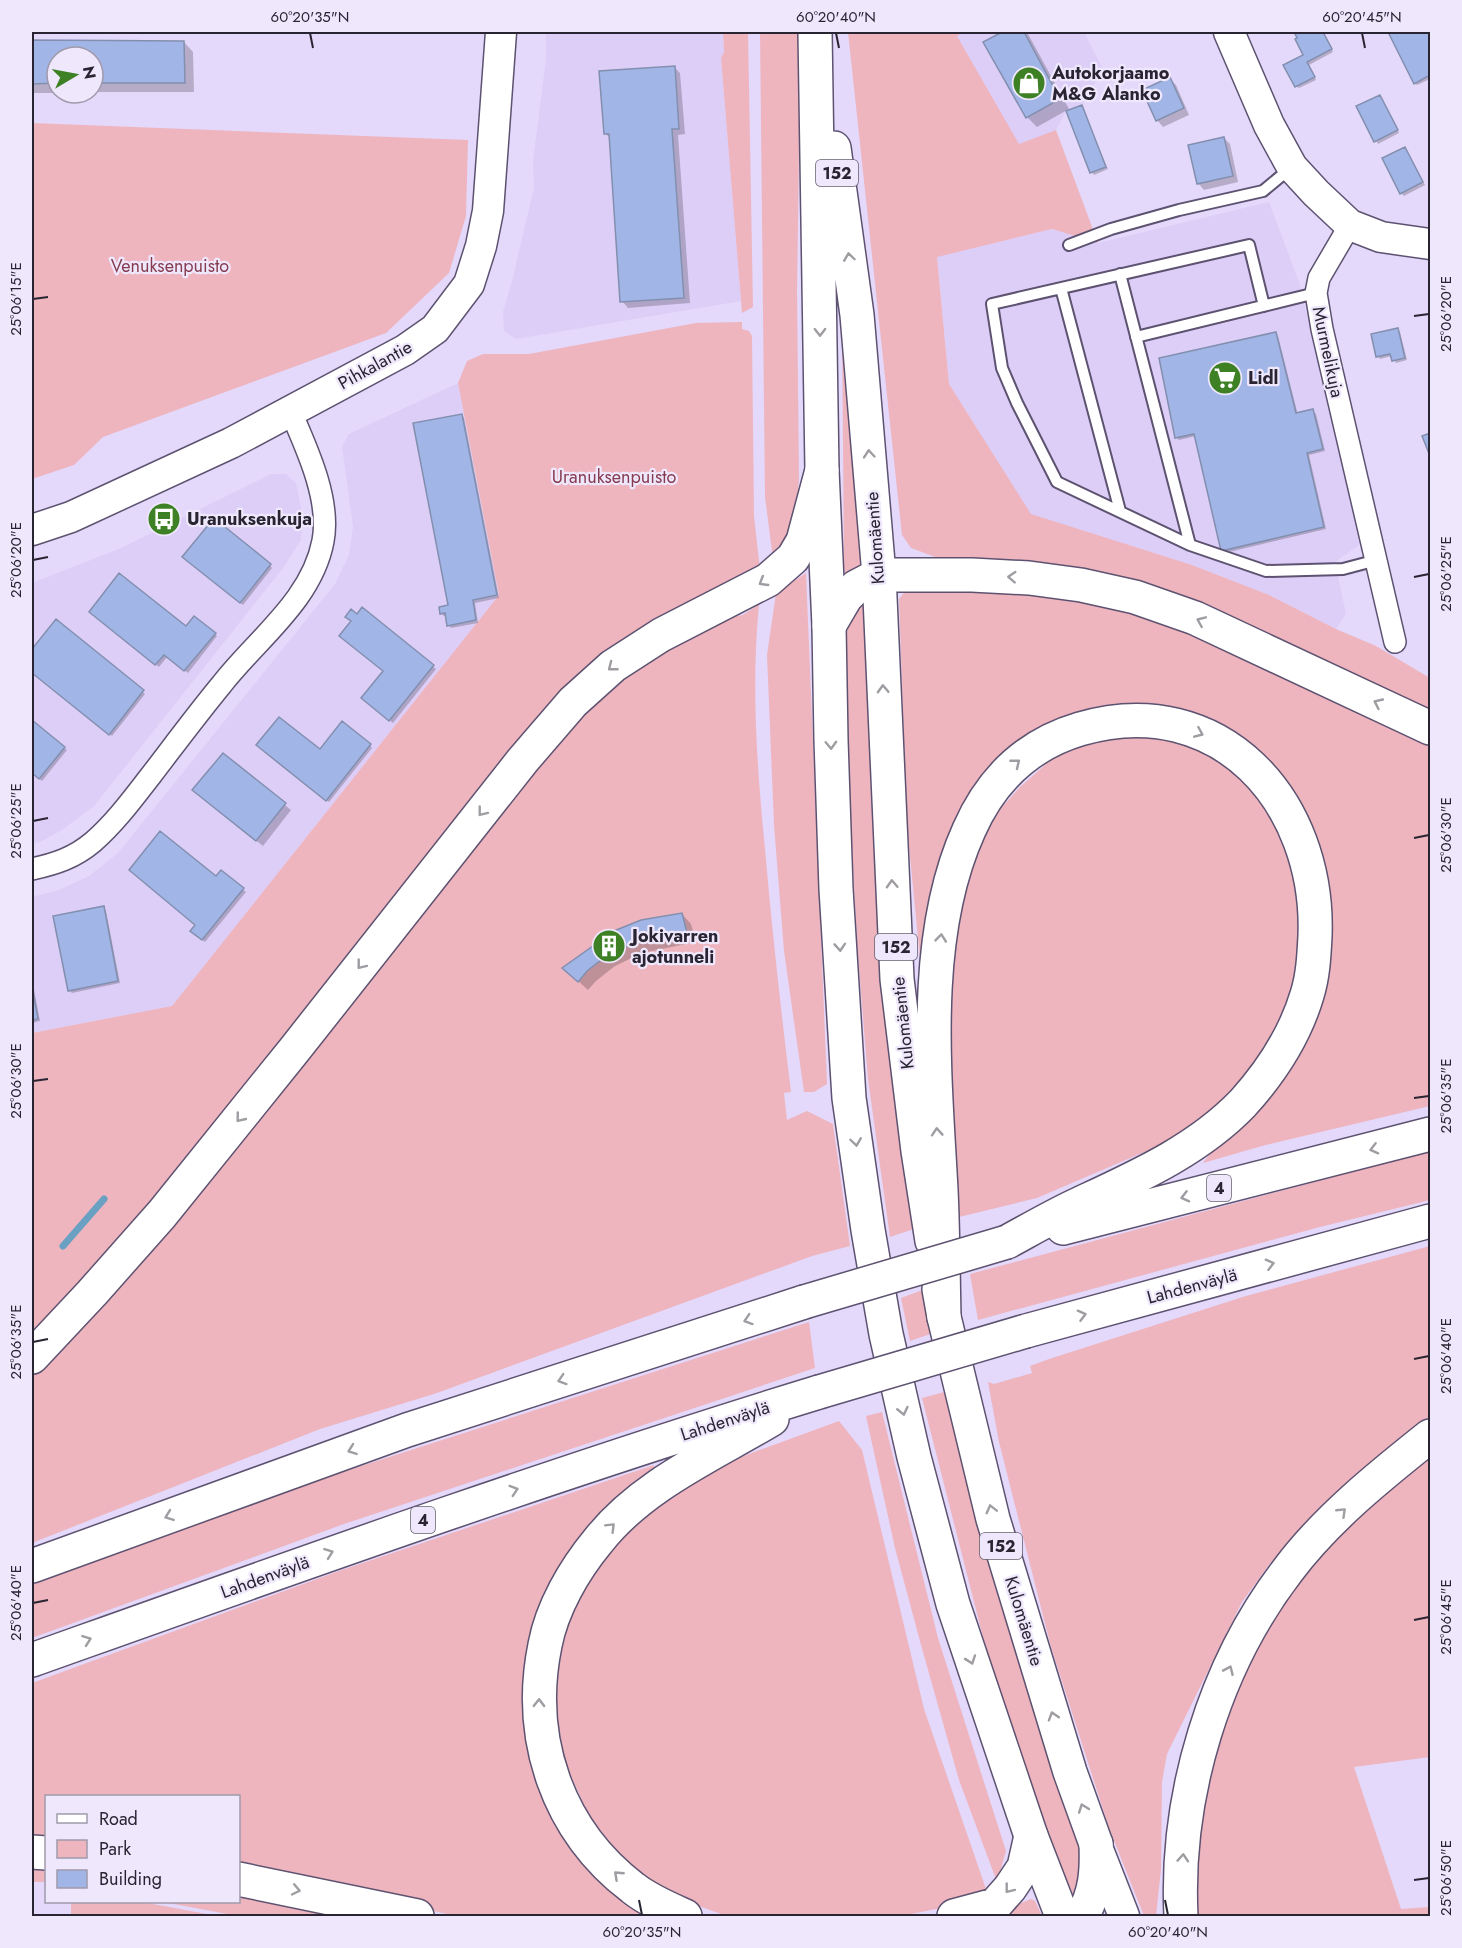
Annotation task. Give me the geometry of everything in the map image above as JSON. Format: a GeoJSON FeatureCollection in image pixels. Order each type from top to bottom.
{"type":"FeatureCollection","features":[{"type":"Feature","properties":{"kind":"main road","name":"Kulomäentie"},"geometry":{"type":"LineString","coordinates":[[816,32],[822,470],[836,889],[849,1098],[886,1334],[911,1446],[953,1604],[1031,1836],[1062,1917]]}},
{"type":"Feature","properties":{"kind":"main road","name":"Kulomäentie"},"geometry":{"type":"LineString","coordinates":[[816,32],[857,315],[879,575],[897,979],[918,1151],[944,1317],[993,1519],[1070,1772],[1096,1844]]}},
{"type":"Feature","properties":{"kind":"main road"},"geometry":{"type":"LineString","coordinates":[[32,1358],[162,1214],[516,769],[573,702],[613,666],[661,635],[768,580],[793,558],[803,541],[822,470]]}},
{"type":"Feature","properties":{"kind":"main road"},"geometry":{"type":"LineString","coordinates":[[829,626],[846,597],[856,587],[879,575],[972,575],[1029,578],[1081,585],[1135,597],[1195,618],[1431,728]]}},
{"type":"Feature","properties":{"kind":"main road"},"geometry":{"type":"LineString","coordinates":[[944,1317],[935,1060],[936,982],[944,912],[952,873],[967,833],[981,805],[1001,776],[1045,743],[1095,725],[1144,719],[1199,732],[1252,765],[1272,788],[1288,813],[1297,834],[1311,874],[1316,912],[1314,962],[1307,995],[1293,1032],[1274,1064],[1242,1103],[1212,1130],[1167,1160],[1007,1242]]}},
{"type":"Feature","properties":{"kind":"main road","name":"4"},"geometry":{"type":"LineString","coordinates":[[32,1566],[407,1430],[804,1302],[1007,1242],[1431,1134]]}},
{"type":"Feature","properties":{"kind":"main road","name":"Lahdenväylä"},"geometry":{"type":"LineString","coordinates":[[32,1660],[395,1530],[714,1424],[1026,1331],[1431,1221]]}},
{"type":"Feature","properties":{"kind":"main road"},"geometry":{"type":"LineString","coordinates":[[685,1917],[657,1904],[633,1888],[598,1857],[569,1816],[554,1784],[543,1742],[538,1708],[545,1644],[557,1608],[574,1575],[599,1539],[628,1511],[671,1477],[819,1392]]}},
{"type":"Feature","properties":{"kind":"main road"},"geometry":{"type":"LineString","coordinates":[[1182,1917],[1180,1895],[1184,1838],[1191,1789],[1206,1726],[1231,1666],[1256,1617],[1288,1569],[1325,1528],[1375,1480],[1431,1436]]}},
{"type":"Feature","properties":{"kind":"main road"},"geometry":{"type":"LineString","coordinates":[[954,1917],[995,1905],[1024,1867],[1031,1836]]}},
{"type":"Feature","properties":{"kind":"main road"},"geometry":{"type":"LineString","coordinates":[[1082,1917],[1090,1901],[1097,1876],[1096,1844]]}},
{"type":"Feature","properties":{"kind":"main road"},"geometry":{"type":"LineString","coordinates":[[240,1879],[417,1917]]}},
{"type":"Feature","properties":{"kind":"street","name":"Pihkalantie"},"geometry":{"type":"LineString","coordinates":[[32,530],[71,517],[231,443],[405,350],[435,329],[469,284],[489,211],[501,32]]}},
{"type":"Feature","properties":{"kind":"street"},"geometry":{"type":"LineString","coordinates":[[1229,32],[1269,125],[1292,167],[1316,193],[1350,225],[1381,237],[1431,244]]}},
{"type":"Feature","properties":{"kind":"street","name":"Murmelikuja"},"geometry":{"type":"LineString","coordinates":[[1350,225],[1319,278],[1316,293],[1322,329],[1378,560],[1395,642]]}},
{"type":"Feature","properties":{"kind":"street"},"geometry":{"type":"LineString","coordinates":[[32,869],[62,863],[92,843],[121,814],[224,681],[291,606],[315,568],[324,539],[323,514],[312,462],[290,410]]}},
{"type":"Feature","properties":{"kind":"street","name":"Kulomäentie"},"geometry":{"type":"LineString","coordinates":[[1096,1844],[1124,1917]]}},
{"type":"Feature","properties":{"kind":"lane"},"geometry":{"type":"LineString","coordinates":[[1069,245],[1111,229],[1179,210],[1263,191],[1292,167]]}},
{"type":"Feature","properties":{"kind":"lane"},"geometry":{"type":"LineString","coordinates":[[1264,306],[1249,245],[992,304],[1002,368],[1057,482],[1190,545],[1266,571],[1343,569],[1378,560]]}},
{"type":"Feature","properties":{"kind":"lane"},"geometry":{"type":"LineString","coordinates":[[1120,274],[1190,545]]}},
{"type":"Feature","properties":{"kind":"lane"},"geometry":{"type":"LineString","coordinates":[[1061,288],[1120,511]]}},
{"type":"Feature","properties":{"kind":"lane"},"geometry":{"type":"LineString","coordinates":[[1136,337],[1316,293]]}},
{"type":"Feature","properties":{"kind":"shaded area"},"geometry":{"type":"Polygon","coordinates":[[[546,32],[723,32],[724,52],[721,58],[741,301],[516,339],[504,331],[503,312],[534,188],[533,161],[546,59],[546,32]]]}},
{"type":"Feature","properties":{"kind":"shaded area"},"geometry":{"type":"Polygon","coordinates":[[[964,32],[1084,32],[1103,69],[1082,105],[1066,111],[1056,130],[1019,145],[957,36],[964,32]]]}},
{"type":"Feature","properties":{"kind":"shaded area"},"geometry":{"type":"Polygon","coordinates":[[[1269,202],[1299,282],[1362,543],[1335,562],[1346,614],[1336,629],[1269,595],[1192,565],[1031,515],[949,384],[937,256],[1053,229],[1098,243],[1269,202]]]}},
{"type":"Feature","properties":{"kind":"shaded area"},"geometry":{"type":"Polygon","coordinates":[[[458,383],[499,595],[172,1006],[32,1033],[32,897],[59,890],[89,876],[118,853],[335,584],[349,555],[353,527],[342,446],[349,434],[458,383]]]}},
{"type":"Feature","properties":{"kind":"shaded area"},"geometry":{"type":"Polygon","coordinates":[[[271,474],[286,474],[296,483],[303,519],[301,540],[283,568],[94,806],[62,830],[40,842],[32,843],[32,583],[121,548],[271,474]]]}},
{"type":"Feature","properties":{"kind":"green space"},"geometry":{"type":"Polygon","coordinates":[[[723,32],[748,32],[753,307],[742,313],[721,58],[724,52],[723,32]]]}},
{"type":"Feature","properties":{"kind":"green space"},"geometry":{"type":"Polygon","coordinates":[[[760,32],[799,32],[797,291],[799,478],[796,520],[784,546],[773,559],[765,497],[760,32]]]}},
{"type":"Feature","properties":{"kind":"green space"},"geometry":{"type":"Polygon","coordinates":[[[848,32],[964,32],[957,36],[1019,144],[1056,130],[1098,243],[1052,229],[937,257],[949,384],[1031,514],[1192,565],[1269,595],[1336,629],[1376,646],[1430,678],[1430,714],[1287,647],[946,561],[911,548],[902,535],[848,32]]]}},
{"type":"Feature","properties":{"kind":"green space","name":"Venuksenpuisto"},"geometry":{"type":"Polygon","coordinates":[[[32,123],[468,140],[466,216],[449,273],[386,333],[103,437],[74,465],[32,479],[32,123]]]}},
{"type":"Feature","properties":{"kind":"green space","name":"Uranuksenpuisto"},"geometry":{"type":"Polygon","coordinates":[[[742,322],[742,329],[749,331],[752,336],[754,516],[760,570],[636,635],[186,1164],[32,1337],[32,1033],[172,1006],[499,595],[458,383],[467,361],[483,354],[529,354],[696,323],[742,322]]]}},
{"type":"Feature","properties":{"kind":"green space"},"geometry":{"type":"Polygon","coordinates":[[[842,327],[864,563],[846,579],[844,566],[842,327]]]}},
{"type":"Feature","properties":{"kind":"green space"},"geometry":{"type":"Polygon","coordinates":[[[806,573],[827,1084],[814,1092],[804,1092],[784,951],[774,825],[767,655],[776,593],[806,573]]]}},
{"type":"Feature","properties":{"kind":"green space"},"geometry":{"type":"Polygon","coordinates":[[[907,589],[1076,595],[1153,614],[1430,740],[1430,1106],[1262,1146],[1203,1163],[1226,1132],[1261,1096],[1323,877],[1199,716],[1153,706],[1111,705],[1069,714],[1027,735],[995,762],[926,1021],[907,825],[899,599],[907,589]]]}},
{"type":"Feature","properties":{"kind":"green space"},"geometry":{"type":"Polygon","coordinates":[[[759,604],[755,665],[757,757],[791,1092],[784,1093],[787,1120],[807,1111],[833,1124],[850,1246],[812,1256],[437,1393],[320,1429],[32,1543],[32,1376],[50,1359],[551,746],[620,670],[719,619],[743,615],[759,604]]]}},
{"type":"Feature","properties":{"kind":"green space"},"geometry":{"type":"Polygon","coordinates":[[[862,604],[866,616],[871,796],[889,1018],[917,1228],[890,1237],[868,1079],[857,943],[843,647],[852,612],[862,604]]]}},
{"type":"Feature","properties":{"kind":"green space"},"geometry":{"type":"Polygon","coordinates":[[[1127,737],[1173,740],[1214,752],[1260,790],[1287,843],[1302,897],[1296,996],[1266,1053],[1222,1100],[1184,1135],[1037,1198],[959,1217],[950,1054],[952,984],[960,911],[976,847],[994,816],[1020,787],[1062,750],[1127,737]]]}},
{"type":"Feature","properties":{"kind":"green space"},"geometry":{"type":"Polygon","coordinates":[[[1430,1151],[1430,1200],[1320,1227],[978,1320],[970,1274],[1430,1151]]]}},
{"type":"Feature","properties":{"kind":"green space"},"geometry":{"type":"Polygon","coordinates":[[[1430,1246],[1430,1422],[1359,1479],[1271,1562],[1242,1602],[1167,1754],[1162,1782],[1161,1869],[1156,1916],[1144,1916],[1109,1828],[1051,1647],[999,1442],[988,1382],[994,1384],[1032,1373],[1030,1366],[1049,1359],[1246,1296],[1430,1246]]]}},
{"type":"Feature","properties":{"kind":"green space"},"geometry":{"type":"Polygon","coordinates":[[[928,1288],[936,1332],[910,1341],[901,1298],[928,1288]]]}},
{"type":"Feature","properties":{"kind":"green space"},"geometry":{"type":"Polygon","coordinates":[[[809,1322],[815,1368],[344,1524],[32,1638],[32,1585],[302,1485],[809,1322]]]}},
{"type":"Feature","properties":{"kind":"green space"},"geometry":{"type":"Polygon","coordinates":[[[948,1391],[993,1575],[1083,1861],[1075,1899],[1048,1836],[984,1641],[922,1398],[948,1391]]]}},
{"type":"Feature","properties":{"kind":"green space"},"geometry":{"type":"Polygon","coordinates":[[[882,1412],[938,1638],[1006,1851],[997,1882],[959,1780],[895,1548],[866,1416],[882,1412]]]}},
{"type":"Feature","properties":{"kind":"green space"},"geometry":{"type":"Polygon","coordinates":[[[839,1421],[862,1450],[924,1709],[986,1889],[960,1904],[902,1916],[727,1916],[693,1904],[658,1885],[622,1858],[589,1816],[563,1758],[554,1704],[557,1663],[563,1628],[582,1583],[650,1507],[695,1477],[735,1459],[839,1421]]]}},
{"type":"Feature","properties":{"kind":"green space"},"geometry":{"type":"Polygon","coordinates":[[[1430,1450],[1430,1757],[1354,1767],[1401,1909],[1430,1907],[1430,1916],[1194,1916],[1195,1841],[1223,1715],[1277,1607],[1333,1538],[1430,1450]]]}},
{"type":"Feature","properties":{"kind":"green space"},"geometry":{"type":"Polygon","coordinates":[[[654,1465],[655,1475],[550,1598],[546,1791],[657,1916],[456,1916],[240,1867],[240,1795],[45,1795],[45,1843],[32,1842],[32,1683],[339,1571],[654,1465]]]}},
{"type":"Feature","properties":{"kind":"green space"},"geometry":{"type":"Polygon","coordinates":[[[32,1865],[45,1866],[45,1882],[32,1882],[32,1865]]]}},
{"type":"Feature","properties":{"kind":"green space"},"geometry":{"type":"Polygon","coordinates":[[[240,1891],[363,1916],[238,1916],[168,1903],[240,1903],[240,1891]]]}},
{"type":"Feature","properties":{"kind":"green space"},"geometry":{"type":"Polygon","coordinates":[[[1031,1899],[1035,1901],[1042,1916],[1012,1916],[1009,1908],[1031,1899]]]}},
{"type":"Feature","properties":{"kind":"green space"},"geometry":{"type":"Polygon","coordinates":[[[71,1903],[147,1903],[218,1916],[71,1916],[71,1903]]]}},
{"type":"Feature","properties":{"kind":"building","name":"Autokorjaamo M&G Alanko"},"geometry":{"type":"Polygon","coordinates":[[[1002,32],[1024,32],[1060,99],[1026,118],[983,42],[1002,32]]]}},
{"type":"Feature","properties":{"kind":"building"},"geometry":{"type":"Polygon","coordinates":[[[1294,32],[1323,32],[1332,49],[1307,62],[1315,77],[1295,87],[1283,65],[1303,55],[1294,32]]]}},
{"type":"Feature","properties":{"kind":"building"},"geometry":{"type":"Polygon","coordinates":[[[1388,32],[1428,32],[1430,75],[1414,84],[1388,32]]]}},
{"type":"Feature","properties":{"kind":"building"},"geometry":{"type":"Polygon","coordinates":[[[32,40],[184,41],[185,83],[105,83],[105,45],[45,45],[45,83],[32,84],[32,40]]]}},
{"type":"Feature","properties":{"kind":"building"},"geometry":{"type":"Polygon","coordinates":[[[675,66],[679,129],[672,129],[684,298],[620,302],[609,134],[604,134],[599,71],[675,66]]]}},
{"type":"Feature","properties":{"kind":"building"},"geometry":{"type":"Polygon","coordinates":[[[1170,77],[1184,108],[1156,121],[1142,90],[1170,77]]]}},
{"type":"Feature","properties":{"kind":"building"},"geometry":{"type":"Polygon","coordinates":[[[1380,95],[1398,130],[1374,142],[1356,106],[1380,95]]]}},
{"type":"Feature","properties":{"kind":"building"},"geometry":{"type":"Polygon","coordinates":[[[1082,105],[1106,167],[1090,173],[1066,111],[1082,105]]]}},
{"type":"Feature","properties":{"kind":"building"},"geometry":{"type":"Polygon","coordinates":[[[1224,137],[1233,176],[1197,184],[1188,145],[1224,137]]]}},
{"type":"Feature","properties":{"kind":"building"},"geometry":{"type":"Polygon","coordinates":[[[1405,147],[1423,182],[1400,194],[1382,158],[1405,147]]]}},
{"type":"Feature","properties":{"kind":"building"},"geometry":{"type":"Polygon","coordinates":[[[1398,328],[1405,358],[1392,361],[1390,354],[1376,357],[1371,334],[1398,328]]]}},
{"type":"Feature","properties":{"kind":"building"},"geometry":{"type":"Polygon","coordinates":[[[1276,332],[1296,413],[1313,409],[1323,449],[1307,453],[1324,527],[1221,551],[1194,434],[1175,438],[1159,358],[1276,332]]]}},
{"type":"Feature","properties":{"kind":"building"},"geometry":{"type":"Polygon","coordinates":[[[462,414],[497,595],[473,600],[476,620],[447,626],[445,613],[440,614],[439,607],[448,605],[413,423],[462,414]]]}},
{"type":"Feature","properties":{"kind":"building"},"geometry":{"type":"Polygon","coordinates":[[[1430,433],[1430,456],[1422,436],[1430,433]]]}},
{"type":"Feature","properties":{"kind":"building"},"geometry":{"type":"Polygon","coordinates":[[[214,518],[271,564],[240,603],[182,557],[214,518]]]}},
{"type":"Feature","properties":{"kind":"building"},"geometry":{"type":"Polygon","coordinates":[[[119,573],[186,626],[194,616],[216,633],[184,671],[164,655],[155,665],[89,612],[119,573]]]}},
{"type":"Feature","properties":{"kind":"building"},"geometry":{"type":"Polygon","coordinates":[[[362,607],[434,665],[389,721],[361,698],[383,671],[339,636],[351,621],[345,617],[351,609],[357,614],[362,607]]]}},
{"type":"Feature","properties":{"kind":"building"},"geometry":{"type":"Polygon","coordinates":[[[56,619],[144,690],[109,735],[32,673],[32,649],[56,619]]]}},
{"type":"Feature","properties":{"kind":"building"},"geometry":{"type":"Polygon","coordinates":[[[279,717],[320,749],[342,721],[371,744],[326,801],[256,745],[279,717]]]}},
{"type":"Feature","properties":{"kind":"building"},"geometry":{"type":"Polygon","coordinates":[[[32,720],[65,747],[39,779],[32,773],[32,720]]]}},
{"type":"Feature","properties":{"kind":"building"},"geometry":{"type":"Polygon","coordinates":[[[223,753],[286,803],[256,841],[192,790],[223,753]]]}},
{"type":"Feature","properties":{"kind":"building"},"geometry":{"type":"Polygon","coordinates":[[[160,831],[216,876],[221,870],[244,888],[202,940],[190,931],[195,925],[129,870],[160,831]]]}},
{"type":"Feature","properties":{"kind":"building"},"geometry":{"type":"Polygon","coordinates":[[[104,906],[118,981],[68,991],[53,916],[104,906]]]}},
{"type":"Feature","properties":{"kind":"building","name":"Jokivarren ajotunneli"},"geometry":{"type":"Polygon","coordinates":[[[682,913],[687,933],[632,944],[605,957],[587,971],[578,982],[562,968],[614,931],[641,920],[682,913]]]}},
{"type":"Feature","properties":{"kind":"building"},"geometry":{"type":"Polygon","coordinates":[[[32,986],[38,1019],[32,1020],[32,986]]]}},
{"type":"Feature","properties":{"kind":"waterway"},"geometry":{"type":"LineString","coordinates":[[63,1246],[104,1199]]}},
{"type":"Feature","properties":{"kind":"place","name":"Autokorjaamo M&G Alanko"},"geometry":{"type":"Point","coordinates":[1029,83]}},
{"type":"Feature","properties":{"kind":"place","name":"Lidl"},"geometry":{"type":"Point","coordinates":[1225,378]}},
{"type":"Feature","properties":{"kind":"place","name":"Uranuksenkuja"},"geometry":{"type":"Point","coordinates":[164,519]}},
{"type":"Feature","properties":{"kind":"place","name":"Jokivarren ajotunneli"},"geometry":{"type":"Point","coordinates":[609,946]}}]}
